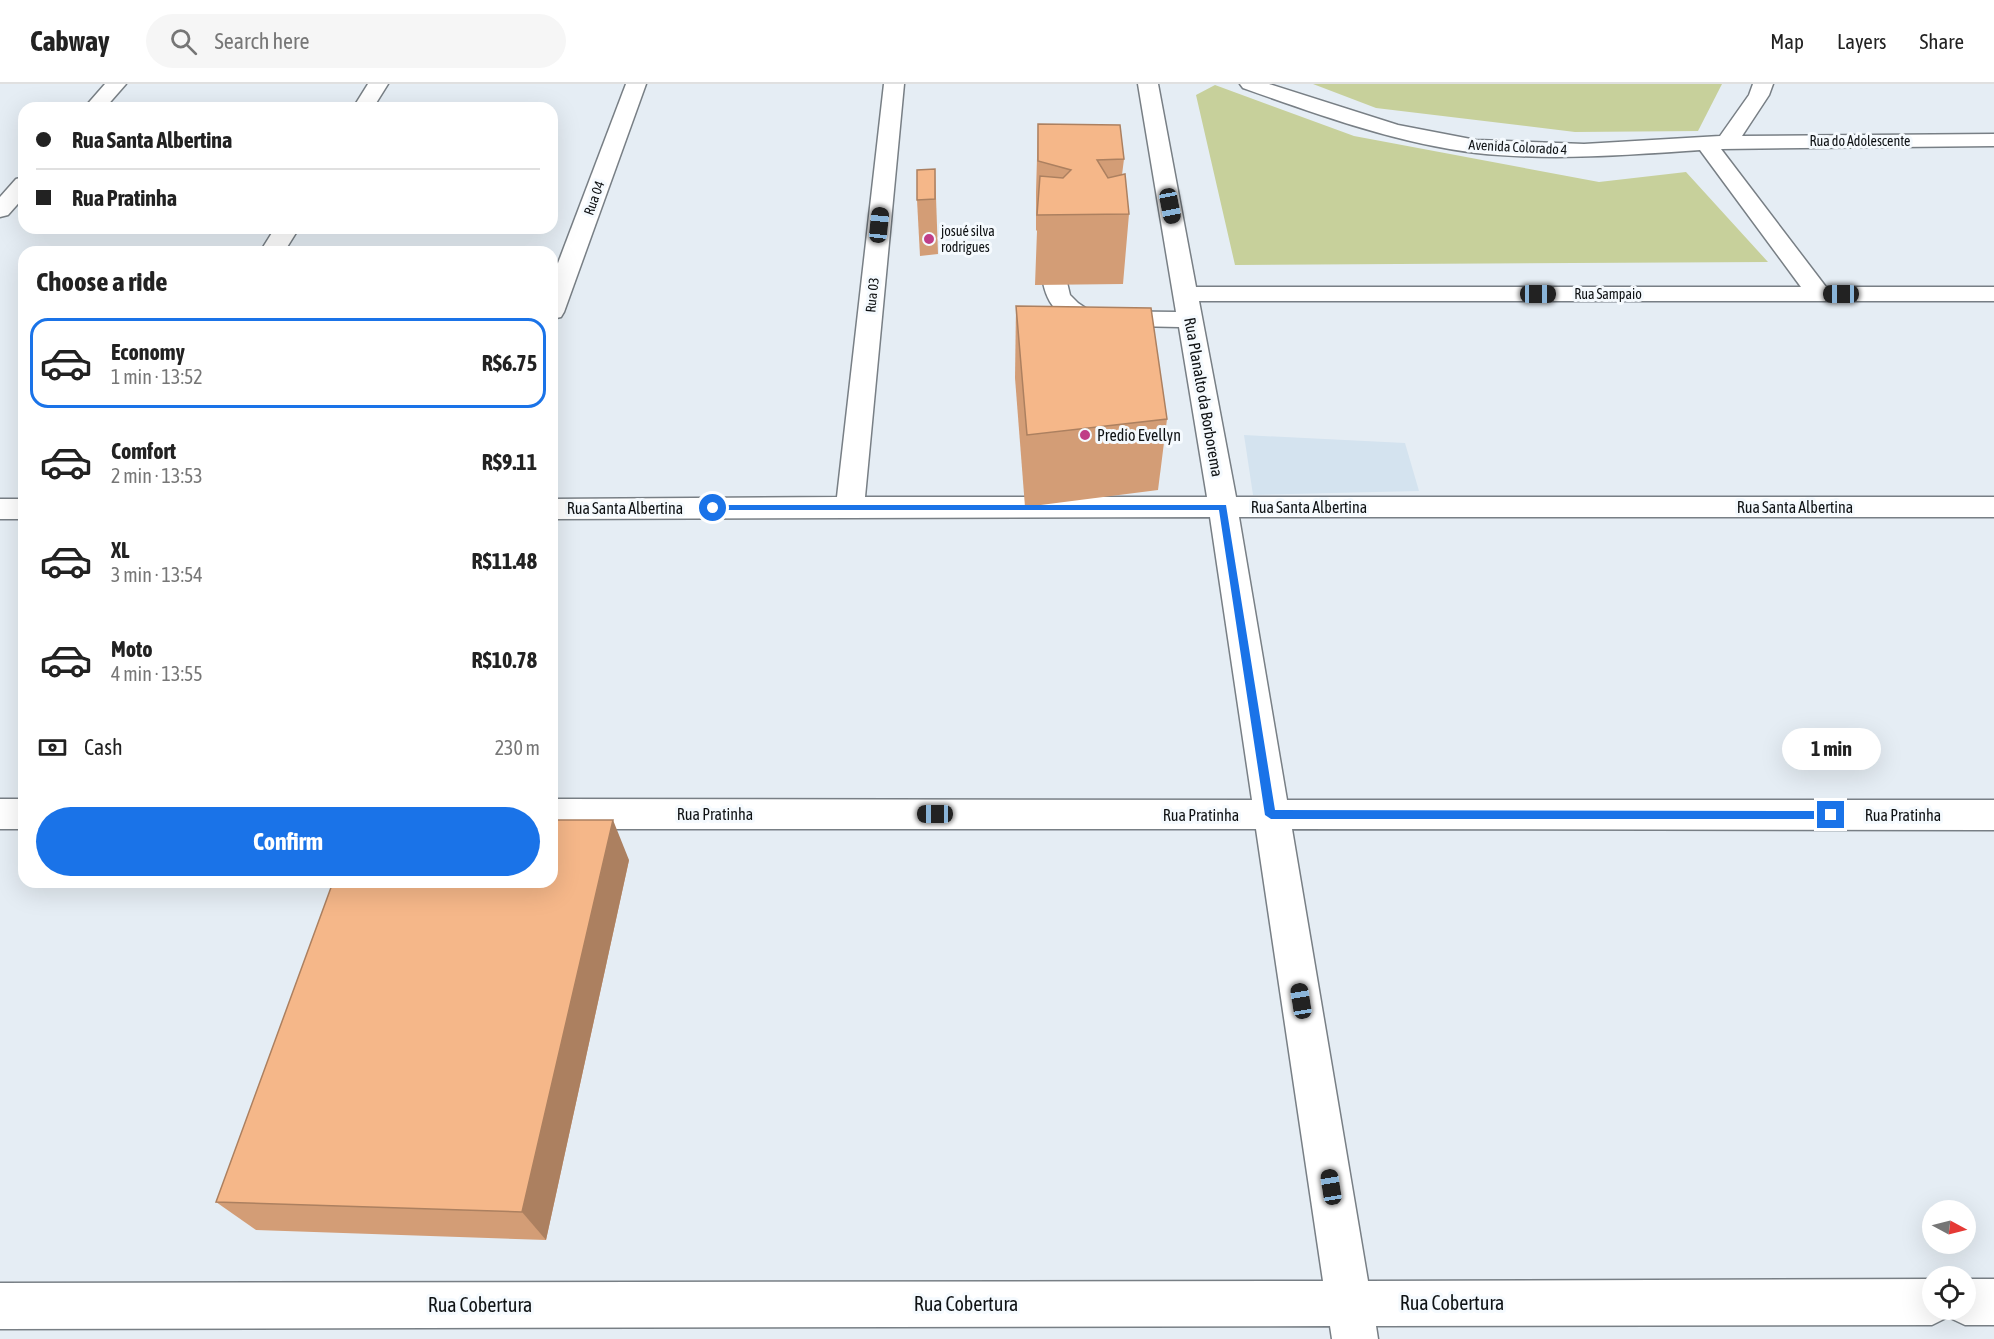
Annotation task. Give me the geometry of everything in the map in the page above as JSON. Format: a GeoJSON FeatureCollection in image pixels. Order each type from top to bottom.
{"type":"FeatureCollection","features":[{"type":"Feature","properties":{"kind":"street"},"geometry":{"type":"LineString","coordinates":[[100,102],[116,84]]}},
{"type":"Feature","properties":{"kind":"street"},"geometry":{"type":"LineString","coordinates":[[367,102],[378,84]]}},
{"type":"Feature","properties":{"kind":"street","name":"Rua 04"},"geometry":{"type":"LineString","coordinates":[[558,296],[636,84]]}},
{"type":"Feature","properties":{"kind":"street","name":"Rua 03"},"geometry":{"type":"LineString","coordinates":[[850,507],[894,84]]}},
{"type":"Feature","properties":{"kind":"street","name":"Avenida Colorado 4"},"geometry":{"type":"LineString","coordinates":[[1250,84],[1383,128],[1442,141],[1488,147],[1568,150],[1716,142]]}},
{"type":"Feature","properties":{"kind":"street"},"geometry":{"type":"LineString","coordinates":[[1763,84],[1764,116]]}},
{"type":"Feature","properties":{"kind":"street","name":"Rua Planalto da Borborema"},"geometry":{"type":"LineString","coordinates":[[1155,88],[1352,1321]]}},
{"type":"Feature","properties":{"kind":"street"},"geometry":{"type":"LineString","coordinates":[[1819,294],[1716,142],[1764,116],[1837,141]]}},
{"type":"Feature","properties":{"kind":"street","name":"Rua do Adolescente"},"geometry":{"type":"LineString","coordinates":[[1716,142],[1994,140]]}},
{"type":"Feature","properties":{"kind":"street"},"geometry":{"type":"LineString","coordinates":[[0,210],[18,190]]}},
{"type":"Feature","properties":{"kind":"street"},"geometry":{"type":"LineString","coordinates":[[1053,215],[1053,274],[1058,297],[1069,308],[1085,318]]}},
{"type":"Feature","properties":{"kind":"street","name":"Rua Sampaio"},"geometry":{"type":"LineString","coordinates":[[1059,328],[1058,320],[1189,307],[1819,294],[1994,294]]}},
{"type":"Feature","properties":{"kind":"street","name":"Rua Santa Albertina"},"geometry":{"type":"LineString","coordinates":[[558,509],[1994,507]]}},
{"type":"Feature","properties":{"kind":"street"},"geometry":{"type":"LineString","coordinates":[[0,509],[18,509]]}},
{"type":"Feature","properties":{"kind":"street"},"geometry":{"type":"LineString","coordinates":[[0,814],[18,814]]}},
{"type":"Feature","properties":{"kind":"street","name":"Rua Pratinha"},"geometry":{"type":"LineString","coordinates":[[558,814],[1994,815]]}},
{"type":"Feature","properties":{"kind":"street","name":"Rua Cobertura"},"geometry":{"type":"LineString","coordinates":[[0,1306],[1352,1321],[1922,1302]]}},
{"type":"Feature","properties":{"kind":"street"},"geometry":{"type":"LineString","coordinates":[[1976,1302],[1994,1302]]}},
{"type":"Feature","properties":{"kind":"shaded area"},"geometry":{"type":"Polygon","coordinates":[[[1244,435],[1405,443],[1419,491],[1253,495],[1244,435]]]}},
{"type":"Feature","properties":{"kind":"green space"},"geometry":{"type":"Polygon","coordinates":[[[1313,84],[1722,84],[1698,131],[1575,132],[1376,108],[1313,84]]]}},
{"type":"Feature","properties":{"kind":"green space"},"geometry":{"type":"Polygon","coordinates":[[[1215,85],[1354,136],[1599,182],[1686,172],[1768,262],[1235,265],[1196,95],[1215,85]]]}},
{"type":"Feature","properties":{"kind":"building"},"geometry":{"type":"Polygon","coordinates":[[[1038,124],[1120,125],[1124,159],[1097,160],[1108,178],[1125,174],[1129,214],[1037,215],[1040,176],[1063,178],[1071,170],[1038,161],[1038,124]]]}},
{"type":"Feature","properties":{"kind":"building"},"geometry":{"type":"Polygon","coordinates":[[[935,169],[935,199],[917,200],[917,170],[935,169]]]}},
{"type":"Feature","properties":{"kind":"building"},"geometry":{"type":"Polygon","coordinates":[[[1016,306],[1151,308],[1167,419],[1027,435],[1016,306]]]}},
{"type":"Feature","properties":{"kind":"building"},"geometry":{"type":"Polygon","coordinates":[[[558,820],[613,820],[522,1212],[216,1202],[331,888],[558,888],[558,820]]]}},
{"type":"Feature","properties":{"kind":"place","name":"josué silva rodrigues"},"geometry":{"type":"Point","coordinates":[929,239]}},
{"type":"Feature","properties":{"kind":"place","name":"Predio Evellyn"},"geometry":{"type":"Point","coordinates":[1085,435]}},
{"type":"Feature","properties":{"kind":"route"},"geometry":{"type":"LineString","coordinates":[[713,508],[1223,507],[1271,815],[1831,815]]}}]}
